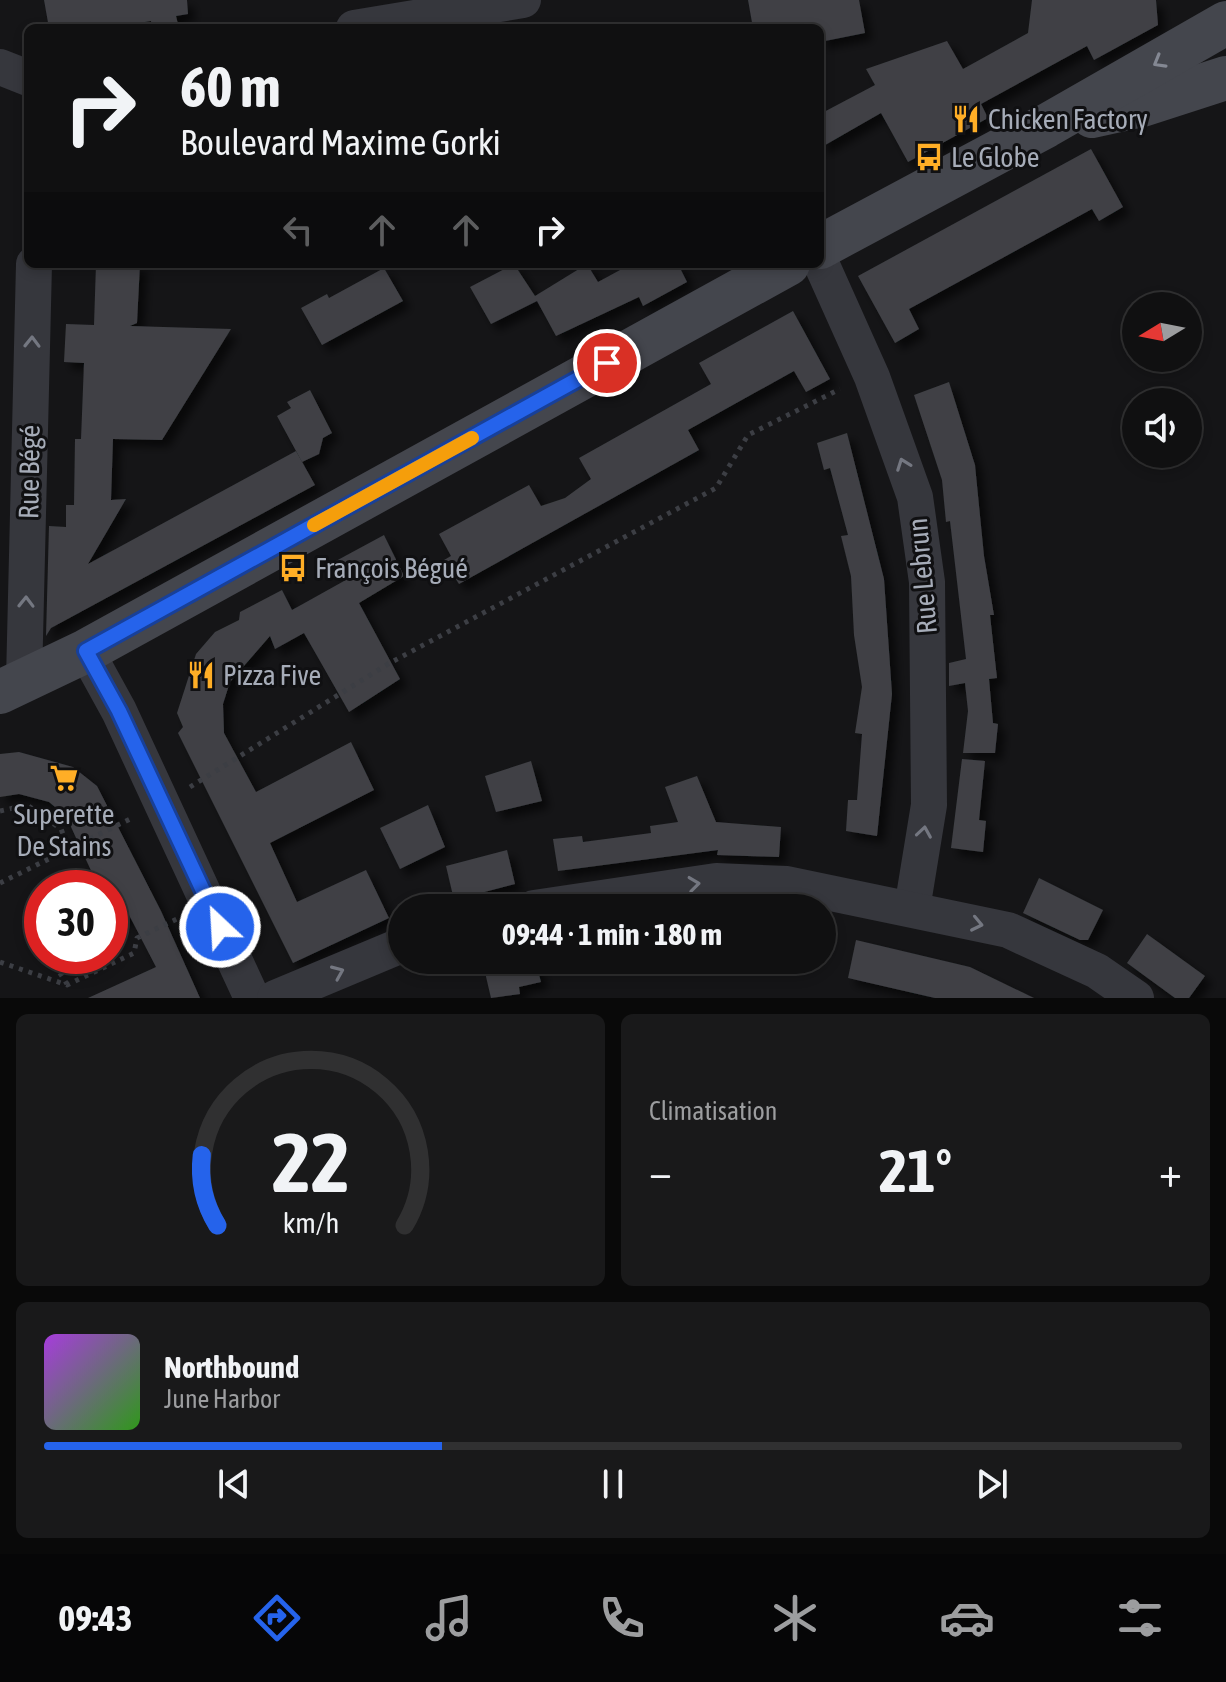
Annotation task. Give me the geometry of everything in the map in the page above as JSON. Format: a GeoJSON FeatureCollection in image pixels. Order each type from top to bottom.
{"type":"FeatureCollection","features":[{"type":"Feature","properties":{"kind":"main road"},"geometry":{"type":"LineString","coordinates":[[824,245],[1046,126],[1226,23]]}},
{"type":"Feature","properties":{"kind":"main road"},"geometry":{"type":"LineString","coordinates":[[1046,126],[1142,105],[1226,78]]}},
{"type":"Feature","properties":{"kind":"main road"},"geometry":{"type":"LineString","coordinates":[[12,686],[86,651],[781,268]]}},
{"type":"Feature","properties":{"kind":"street"},"geometry":{"type":"LineString","coordinates":[[378,24],[523,0]]}},
{"type":"Feature","properties":{"kind":"street"},"geometry":{"type":"LineString","coordinates":[[0,67],[24,78]]}},
{"type":"Feature","properties":{"kind":"street"},"geometry":{"type":"LineString","coordinates":[[0,88],[24,81]]}},
{"type":"Feature","properties":{"kind":"street","name":"Rue Bégé"},"geometry":{"type":"LineString","coordinates":[[12,686],[34,268]]}},
{"type":"Feature","properties":{"kind":"street","name":"Rue Lebrun"},"geometry":{"type":"LineString","coordinates":[[823,268],[872,377],[915,497],[927,582],[929,805],[912,909]]}},
{"type":"Feature","properties":{"kind":"street"},"geometry":{"type":"LineString","coordinates":[[86,651],[119,711],[252,998]]}},
{"type":"Feature","properties":{"kind":"street"},"geometry":{"type":"LineString","coordinates":[[628,894],[716,881],[787,884],[912,909],[1008,930],[1097,971],[1136,998]]}},
{"type":"Feature","properties":{"kind":"street"},"geometry":{"type":"LineString","coordinates":[[275,998],[388,951]]}},
{"type":"Feature","properties":{"kind":"path"},"geometry":{"type":"LineString","coordinates":[[0,883],[161,803],[388,664],[716,488],[748,435],[848,385],[872,377]]}},
{"type":"Feature","properties":{"kind":"path"},"geometry":{"type":"LineString","coordinates":[[0,811],[27,805],[61,829],[69,849]]}},
{"type":"Feature","properties":{"kind":"path"},"geometry":{"type":"LineString","coordinates":[[0,962],[67,985],[134,953],[137,938],[209,904]]}},
{"type":"Feature","properties":{"kind":"path"},"geometry":{"type":"LineString","coordinates":[[60,974],[67,985]]}},
{"type":"Feature","properties":{"kind":"building"},"geometry":{"type":"Polygon","coordinates":[[[44,0],[187,0],[188,14],[176,16],[178,24],[151,24],[151,21],[133,24],[48,24],[44,0]]]}},
{"type":"Feature","properties":{"kind":"building"},"geometry":{"type":"Polygon","coordinates":[[[748,0],[859,0],[865,33],[824,41],[824,24],[752,24],[748,0]]]}},
{"type":"Feature","properties":{"kind":"building"},"geometry":{"type":"Polygon","coordinates":[[[1032,0],[1156,0],[1158,25],[1094,60],[1087,46],[981,104],[988,118],[908,162],[881,113],[824,146],[824,112],[875,85],[866,69],[947,41],[963,69],[1028,33],[1032,0]]]}},
{"type":"Feature","properties":{"kind":"building"},"geometry":{"type":"Polygon","coordinates":[[[1091,149],[1123,207],[1099,221],[1092,209],[909,309],[919,329],[895,343],[858,276],[1091,149]]]}},
{"type":"Feature","properties":{"kind":"building"},"geometry":{"type":"Polygon","coordinates":[[[96,268],[140,268],[137,323],[130,326],[231,329],[162,440],[113,439],[111,500],[126,499],[88,564],[296,451],[315,485],[51,628],[46,636],[49,526],[66,527],[66,505],[74,505],[75,439],[81,439],[84,363],[64,362],[66,324],[94,325],[96,268]]]}},
{"type":"Feature","properties":{"kind":"building"},"geometry":{"type":"Polygon","coordinates":[[[384,268],[403,301],[322,345],[301,308],[327,294],[329,298],[384,268]]]}},
{"type":"Feature","properties":{"kind":"building"},"geometry":{"type":"Polygon","coordinates":[[[506,268],[517,268],[535,296],[580,268],[589,268],[598,282],[624,268],[680,268],[687,282],[643,306],[639,297],[556,336],[537,301],[491,324],[470,287],[506,268]]]}},
{"type":"Feature","properties":{"kind":"building"},"geometry":{"type":"Polygon","coordinates":[[[793,311],[830,379],[806,392],[794,371],[688,430],[699,450],[459,584],[444,560],[451,556],[439,534],[529,485],[541,506],[565,498],[591,479],[579,458],[711,384],[699,363],[793,311]]]}},
{"type":"Feature","properties":{"kind":"building"},"geometry":{"type":"Polygon","coordinates":[[[949,382],[975,465],[984,556],[994,615],[990,615],[997,678],[989,679],[993,723],[998,724],[995,753],[963,753],[968,711],[965,683],[949,686],[949,663],[966,659],[950,521],[946,522],[942,480],[914,395],[949,382]]]}},
{"type":"Feature","properties":{"kind":"building"},"geometry":{"type":"Polygon","coordinates":[[[310,390],[332,433],[323,438],[319,454],[302,462],[277,416],[291,408],[287,402],[310,390]]]}},
{"type":"Feature","properties":{"kind":"building"},"geometry":{"type":"Polygon","coordinates":[[[847,433],[884,579],[892,694],[877,836],[846,831],[848,800],[857,800],[862,734],[855,733],[862,687],[854,635],[851,576],[841,536],[848,535],[830,468],[824,470],[817,443],[847,433]]]}},
{"type":"Feature","properties":{"kind":"building"},"geometry":{"type":"Polygon","coordinates":[[[384,535],[404,576],[359,603],[400,679],[349,712],[304,633],[275,649],[270,636],[230,682],[223,704],[224,733],[256,792],[351,742],[374,790],[270,843],[297,902],[366,870],[388,916],[293,963],[178,733],[183,727],[177,713],[196,654],[215,632],[239,620],[240,612],[282,590],[292,610],[344,581],[334,562],[384,535]]]}},
{"type":"Feature","properties":{"kind":"building"},"geometry":{"type":"Polygon","coordinates":[[[19,752],[73,767],[97,786],[161,911],[200,998],[88,998],[156,967],[128,915],[128,870],[91,870],[66,816],[49,802],[19,794],[0,797],[0,754],[19,752]]]}},
{"type":"Feature","properties":{"kind":"building"},"geometry":{"type":"Polygon","coordinates":[[[962,759],[985,761],[979,820],[986,821],[983,852],[951,848],[962,759]]]}},
{"type":"Feature","properties":{"kind":"building"},"geometry":{"type":"Polygon","coordinates":[[[531,761],[542,801],[496,812],[485,776],[531,761]]]}},
{"type":"Feature","properties":{"kind":"building"},"geometry":{"type":"Polygon","coordinates":[[[697,776],[716,822],[781,827],[779,857],[717,855],[718,850],[558,871],[553,839],[582,836],[583,842],[651,833],[650,826],[678,822],[665,787],[697,776]]]}},
{"type":"Feature","properties":{"kind":"building"},"geometry":{"type":"Polygon","coordinates":[[[428,805],[445,847],[400,869],[380,828],[428,805]]]}},
{"type":"Feature","properties":{"kind":"building"},"geometry":{"type":"Polygon","coordinates":[[[507,850],[515,884],[477,894],[453,894],[446,866],[507,850]]]}},
{"type":"Feature","properties":{"kind":"building"},"geometry":{"type":"Polygon","coordinates":[[[1039,878],[1103,910],[1088,940],[1080,940],[1023,913],[1039,878]]]}},
{"type":"Feature","properties":{"kind":"building"},"geometry":{"type":"Polygon","coordinates":[[[1147,934],[1205,976],[1189,998],[1175,998],[1127,963],[1147,934]]]}},
{"type":"Feature","properties":{"kind":"building"},"geometry":{"type":"Polygon","coordinates":[[[856,940],[970,967],[1034,998],[935,998],[848,978],[856,940]]]}},
{"type":"Feature","properties":{"kind":"building"},"geometry":{"type":"Polygon","coordinates":[[[485,974],[539,974],[541,982],[519,987],[520,994],[491,998],[485,974]]]}},
{"type":"Feature","properties":{"kind":"slow traffic"},"geometry":{"type":"LineString","coordinates":[[314,525],[472,438]]}},
{"type":"Feature","properties":{"kind":"place","name":"Chicken Factory"},"geometry":{"type":"Point","coordinates":[966,119]}},
{"type":"Feature","properties":{"kind":"place","name":"Le Globe"},"geometry":{"type":"Point","coordinates":[929,157]}},
{"type":"Feature","properties":{"kind":"place","name":"François Bégué"},"geometry":{"type":"Point","coordinates":[293,568]}},
{"type":"Feature","properties":{"kind":"place","name":"Pizza Five"},"geometry":{"type":"Point","coordinates":[201,675]}},
{"type":"Feature","properties":{"kind":"place","name":"Superette De Stains"},"geometry":{"type":"Point","coordinates":[64,778]}},
{"type":"Feature","properties":{"kind":"route"},"geometry":{"type":"LineString","coordinates":[[220,927],[119,711],[86,651],[607,363]]}}]}
